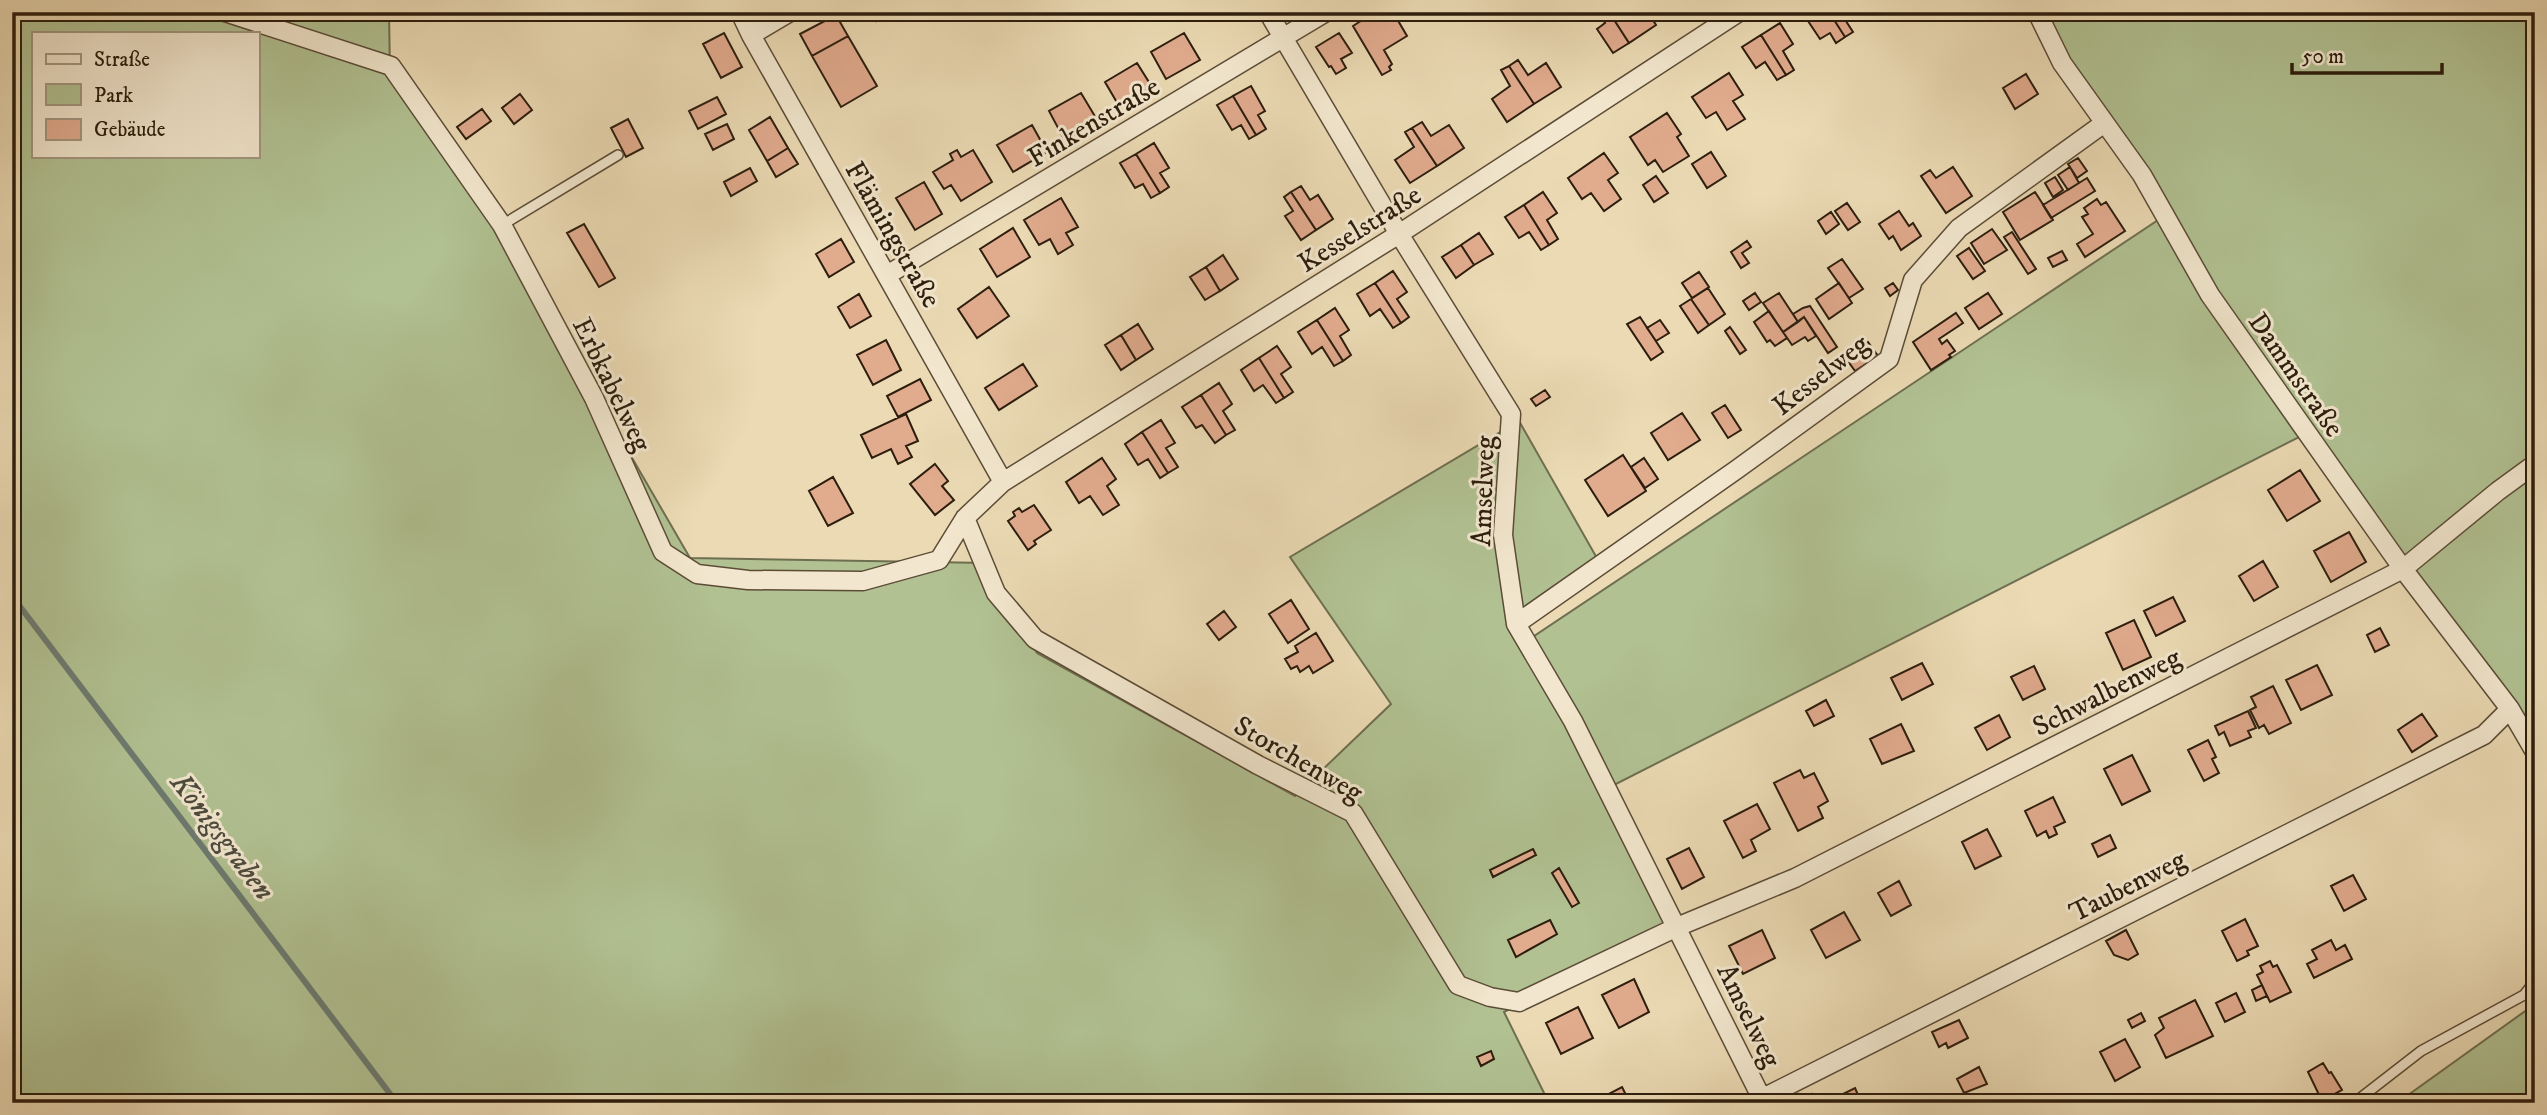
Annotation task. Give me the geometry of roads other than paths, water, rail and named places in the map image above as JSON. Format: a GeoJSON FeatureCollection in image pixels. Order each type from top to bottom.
{"type":"FeatureCollection","features":[{"type":"Feature","properties":{"kind":"street","name":"Erbkabelweg"},"geometry":{"type":"LineString","coordinates":[[225,12],[391,66],[502,225],[594,398],[663,552],[697,574],[748,580],[863,581],[939,560],[965,518],[1003,482]]}},
{"type":"Feature","properties":{"kind":"street","name":"Flämingstraße"},"geometry":{"type":"LineString","coordinates":[[740,12],[1003,482]]}},
{"type":"Feature","properties":{"kind":"street"},"geometry":{"type":"LineString","coordinates":[[751,35],[790,12]]}},
{"type":"Feature","properties":{"kind":"street","name":"Amselweg"},"geometry":{"type":"LineString","coordinates":[[1268,12],[1399,234],[1511,414],[1503,536],[1516,624],[1573,721],[1763,1101]]}},
{"type":"Feature","properties":{"kind":"street","name":"Finkenstraße"},"geometry":{"type":"LineString","coordinates":[[887,275],[1326,12]]}},
{"type":"Feature","properties":{"kind":"street","name":"Kesselstraße"},"geometry":{"type":"LineString","coordinates":[[1003,482],[1399,234],[1738,12]]}},
{"type":"Feature","properties":{"kind":"street","name":"Dammstraße"},"geometry":{"type":"LineString","coordinates":[[2037,12],[2062,63],[2142,175],[2210,295],[2403,569],[2510,709],[2535,752]]}},
{"type":"Feature","properties":{"kind":"street","name":"Kesselweg"},"geometry":{"type":"LineString","coordinates":[[1516,624],[1737,470],[1889,359],[1913,279],[1959,228],[2104,124]]}},
{"type":"Feature","properties":{"kind":"street","name":"Schwalbenweg"},"geometry":{"type":"LineString","coordinates":[[1677,926],[1795,878],[2403,569],[2535,464]]}},
{"type":"Feature","properties":{"kind":"street","name":"Storchenweg"},"geometry":{"type":"LineString","coordinates":[[965,518],[996,593],[1035,639],[1258,765],[1353,813],[1458,985],[1490,997],[1519,1002],[1677,926]]}},
{"type":"Feature","properties":{"kind":"street","name":"Taubenweg"},"geometry":{"type":"LineString","coordinates":[[1763,1101],[2484,735],[2510,709]]}},
{"type":"Feature","properties":{"kind":"lane"},"geometry":{"type":"LineString","coordinates":[[502,225],[618,155]]}},
{"type":"Feature","properties":{"kind":"lane"},"geometry":{"type":"LineString","coordinates":[[2354,1103],[2421,1051],[2524,995],[2535,981]]}},
{"type":"Feature","properties":{"kind":"waterway","name":"Königsgraben"},"geometry":{"type":"LineString","coordinates":[[12,596],[397,1103]]}}]}
